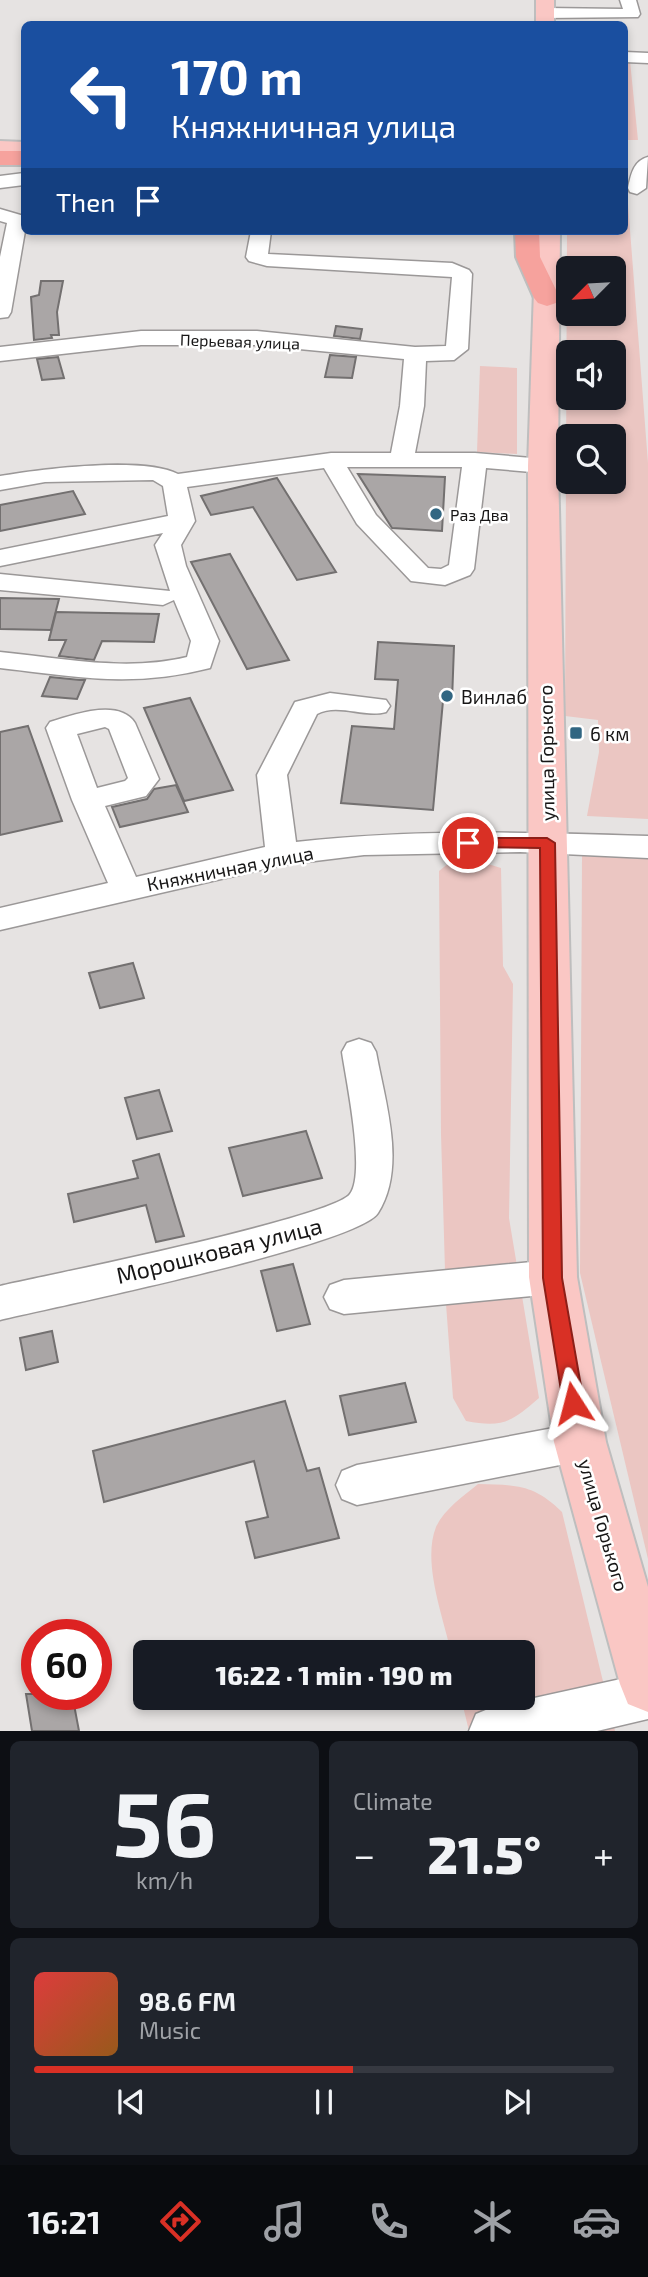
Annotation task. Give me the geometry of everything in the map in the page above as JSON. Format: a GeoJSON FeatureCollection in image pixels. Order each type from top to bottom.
{"type":"FeatureCollection","features":[{"type":"Feature","properties":{"kind":"highway"},"geometry":{"type":"LineString","coordinates":[[0,158],[21,158]]}},
{"type":"Feature","properties":{"kind":"highway"},"geometry":{"type":"LineString","coordinates":[[527,235],[528,257],[547,298]]}},
{"type":"Feature","properties":{"kind":"main road"},"geometry":{"type":"LineString","coordinates":[[0,148],[21,149]]}},
{"type":"Feature","properties":{"kind":"main road","name":"улица Горького"},"geometry":{"type":"LineString","coordinates":[[548,235],[543,466],[552,1278],[580,1442],[648,1684]]}},
{"type":"Feature","properties":{"kind":"street"},"geometry":{"type":"LineString","coordinates":[[545,12],[636,9]]}},
{"type":"Feature","properties":{"kind":"street"},"geometry":{"type":"LineString","coordinates":[[628,57],[648,58]]}},
{"type":"Feature","properties":{"kind":"street"},"geometry":{"type":"LineString","coordinates":[[637,188],[643,167],[648,163]]}},
{"type":"Feature","properties":{"kind":"street"},"geometry":{"type":"LineString","coordinates":[[0,181],[21,179]]}},
{"type":"Feature","properties":{"kind":"street"},"geometry":{"type":"LineString","coordinates":[[0,312],[8,217]]}},
{"type":"Feature","properties":{"kind":"street","name":"Перьевая улица"},"geometry":{"type":"LineString","coordinates":[[0,354],[141,338],[257,338],[415,354],[446,355],[457,349],[462,274],[452,269],[267,260],[256,257],[260,235]]}},
{"type":"Feature","properties":{"kind":"street"},"geometry":{"type":"LineString","coordinates":[[402,460],[412,406],[415,354]]}},
{"type":"Feature","properties":{"kind":"street"},"geometry":{"type":"LineString","coordinates":[[0,483],[45,475],[157,473],[174,482],[331,460],[475,460],[543,466]]}},
{"type":"Feature","properties":{"kind":"street"},"geometry":{"type":"LineString","coordinates":[[331,460],[366,519],[401,556],[420,575],[445,577],[461,569],[475,460]]}},
{"type":"Feature","properties":{"kind":"street"},"geometry":{"type":"LineString","coordinates":[[0,660],[139,673],[180,668],[200,662],[205,641],[173,566],[168,545],[182,521],[174,482]]}},
{"type":"Feature","properties":{"kind":"street"},"geometry":{"type":"LineString","coordinates":[[0,558],[182,521]]}},
{"type":"Feature","properties":{"kind":"street"},"geometry":{"type":"LineString","coordinates":[[0,582],[163,597]]}},
{"type":"Feature","properties":{"kind":"street"},"geometry":{"type":"LineString","coordinates":[[282,854],[272,792],[272,775],[305,708],[324,702],[376,706]]}},
{"type":"Feature","properties":{"kind":"street"},"geometry":{"type":"LineString","coordinates":[[87,800],[126,889]]}},
{"type":"Feature","properties":{"kind":"street","name":"Княжничная улица"},"geometry":{"type":"LineString","coordinates":[[0,919],[282,854],[364,845],[547,843],[648,847]]}},
{"type":"Feature","properties":{"kind":"street","name":"Морошковая улица"},"geometry":{"type":"LineString","coordinates":[[0,1303],[294,1234],[329,1223],[362,1208],[370,1195],[374,1168],[359,1052]]}},
{"type":"Feature","properties":{"kind":"street"},"geometry":{"type":"LineString","coordinates":[[344,1297],[552,1278]]}},
{"type":"Feature","properties":{"kind":"street"},"geometry":{"type":"LineString","coordinates":[[357,1485],[580,1442]]}},
{"type":"Feature","properties":{"kind":"street"},"geometry":{"type":"LineString","coordinates":[[493,1731],[648,1696]]}},
{"type":"Feature","properties":{"kind":"shaded area"},"geometry":{"type":"Polygon","coordinates":[[[628,61],[630,61],[638,140],[628,140],[628,61]]]}},
{"type":"Feature","properties":{"kind":"shaded area"},"geometry":{"type":"Polygon","coordinates":[[[628,204],[648,463],[648,819],[587,816],[599,752],[598,720],[565,716],[566,494],[626,494],[626,424],[566,424],[566,410],[626,410],[626,340],[567,340],[567,326],[626,326],[626,256],[567,256],[567,235],[628,235],[628,204]]]}},
{"type":"Feature","properties":{"kind":"shaded area"},"geometry":{"type":"Polygon","coordinates":[[[480,366],[517,368],[517,454],[477,452],[480,366]]]}},
{"type":"Feature","properties":{"kind":"shaded area"},"geometry":{"type":"Polygon","coordinates":[[[459,855],[501,868],[503,966],[513,984],[509,1218],[539,1398],[513,1418],[489,1424],[466,1421],[453,1398],[446,1304],[441,1134],[439,871],[459,855]]]}},
{"type":"Feature","properties":{"kind":"shaded area"},"geometry":{"type":"Polygon","coordinates":[[[582,856],[648,859],[648,1559],[580,1273],[582,856]]]}},
{"type":"Feature","properties":{"kind":"shaded area"},"geometry":{"type":"Polygon","coordinates":[[[478,1484],[503,1485],[533,1491],[562,1512],[615,1731],[469,1731],[464,1710],[535,1710],[535,1640],[448,1640],[435,1589],[431,1556],[436,1527],[449,1509],[478,1484]]]}},
{"type":"Feature","properties":{"kind":"building"},"geometry":{"type":"Polygon","coordinates":[[[41,281],[63,281],[57,312],[59,335],[34,340],[31,297],[39,295],[41,281]]]}},
{"type":"Feature","properties":{"kind":"building"},"geometry":{"type":"Polygon","coordinates":[[[336,326],[362,329],[360,339],[334,336],[336,326]]]}},
{"type":"Feature","properties":{"kind":"building"},"geometry":{"type":"Polygon","coordinates":[[[330,355],[356,357],[352,378],[325,377],[330,355]]]}},
{"type":"Feature","properties":{"kind":"building"},"geometry":{"type":"Polygon","coordinates":[[[58,357],[64,378],[42,380],[37,359],[58,357]]]}},
{"type":"Feature","properties":{"kind":"building"},"geometry":{"type":"Polygon","coordinates":[[[358,474],[445,477],[442,531],[392,528],[358,474]]]}},
{"type":"Feature","properties":{"kind":"building"},"geometry":{"type":"Polygon","coordinates":[[[277,478],[336,572],[297,580],[253,507],[211,515],[201,496],[277,478]]]}},
{"type":"Feature","properties":{"kind":"building"},"geometry":{"type":"Polygon","coordinates":[[[73,491],[85,514],[0,531],[0,505],[73,491]]]}},
{"type":"Feature","properties":{"kind":"building"},"geometry":{"type":"Polygon","coordinates":[[[230,554],[289,660],[247,669],[191,562],[230,554]]]}},
{"type":"Feature","properties":{"kind":"building"},"geometry":{"type":"Polygon","coordinates":[[[0,598],[59,599],[51,630],[0,629],[0,598]]]}},
{"type":"Feature","properties":{"kind":"building"},"geometry":{"type":"Polygon","coordinates":[[[56,612],[159,614],[154,642],[102,641],[94,660],[59,656],[66,640],[49,640],[56,612]]]}},
{"type":"Feature","properties":{"kind":"building"},"geometry":{"type":"Polygon","coordinates":[[[378,642],[454,646],[452,701],[443,701],[433,810],[341,803],[352,726],[394,729],[398,680],[375,679],[378,642]]]}},
{"type":"Feature","properties":{"kind":"building"},"geometry":{"type":"Polygon","coordinates":[[[50,677],[85,680],[77,699],[42,696],[50,677]]]}},
{"type":"Feature","properties":{"kind":"building"},"geometry":{"type":"Polygon","coordinates":[[[190,698],[233,790],[184,801],[144,708],[190,698]]]}},
{"type":"Feature","properties":{"kind":"building"},"geometry":{"type":"Polygon","coordinates":[[[28,726],[62,821],[0,835],[0,732],[28,726]]]}},
{"type":"Feature","properties":{"kind":"building"},"geometry":{"type":"Polygon","coordinates":[[[176,785],[188,812],[120,827],[112,807],[147,799],[154,789],[176,785]]]}},
{"type":"Feature","properties":{"kind":"building"},"geometry":{"type":"Polygon","coordinates":[[[133,963],[144,998],[100,1008],[89,973],[133,963]]]}},
{"type":"Feature","properties":{"kind":"building"},"geometry":{"type":"Polygon","coordinates":[[[159,1090],[172,1131],[137,1139],[125,1098],[159,1090]]]}},
{"type":"Feature","properties":{"kind":"building"},"geometry":{"type":"Polygon","coordinates":[[[306,1131],[322,1178],[243,1196],[229,1148],[306,1131]]]}},
{"type":"Feature","properties":{"kind":"building"},"geometry":{"type":"Polygon","coordinates":[[[159,1154],[184,1236],[156,1242],[146,1205],[74,1222],[68,1194],[138,1178],[133,1161],[159,1154]]]}},
{"type":"Feature","properties":{"kind":"building"},"geometry":{"type":"Polygon","coordinates":[[[293,1264],[310,1324],[277,1331],[261,1271],[293,1264]]]}},
{"type":"Feature","properties":{"kind":"building"},"geometry":{"type":"Polygon","coordinates":[[[52,1331],[58,1362],[26,1370],[20,1338],[52,1331]]]}},
{"type":"Feature","properties":{"kind":"building"},"geometry":{"type":"Polygon","coordinates":[[[405,1383],[416,1422],[349,1435],[340,1396],[405,1383]]]}},
{"type":"Feature","properties":{"kind":"building"},"geometry":{"type":"Polygon","coordinates":[[[285,1401],[307,1471],[319,1468],[339,1538],[255,1558],[246,1522],[268,1517],[254,1461],[104,1502],[93,1451],[285,1401]]]}},
{"type":"Feature","properties":{"kind":"building"},"geometry":{"type":"Polygon","coordinates":[[[29,1710],[75,1710],[79,1731],[32,1731],[29,1710]]]}},
{"type":"Feature","properties":{"kind":"place","name":"Раз Два"},"geometry":{"type":"Point","coordinates":[436,514]}},
{"type":"Feature","properties":{"kind":"place","name":"Винлаб"},"geometry":{"type":"Point","coordinates":[447,696]}},
{"type":"Feature","properties":{"kind":"place","name":"6 км"},"geometry":{"type":"Point","coordinates":[576,733]}},
{"type":"Feature","properties":{"kind":"route"},"geometry":{"type":"LineString","coordinates":[[468,843],[547,843],[552,1278],[573,1403]]}}]}
